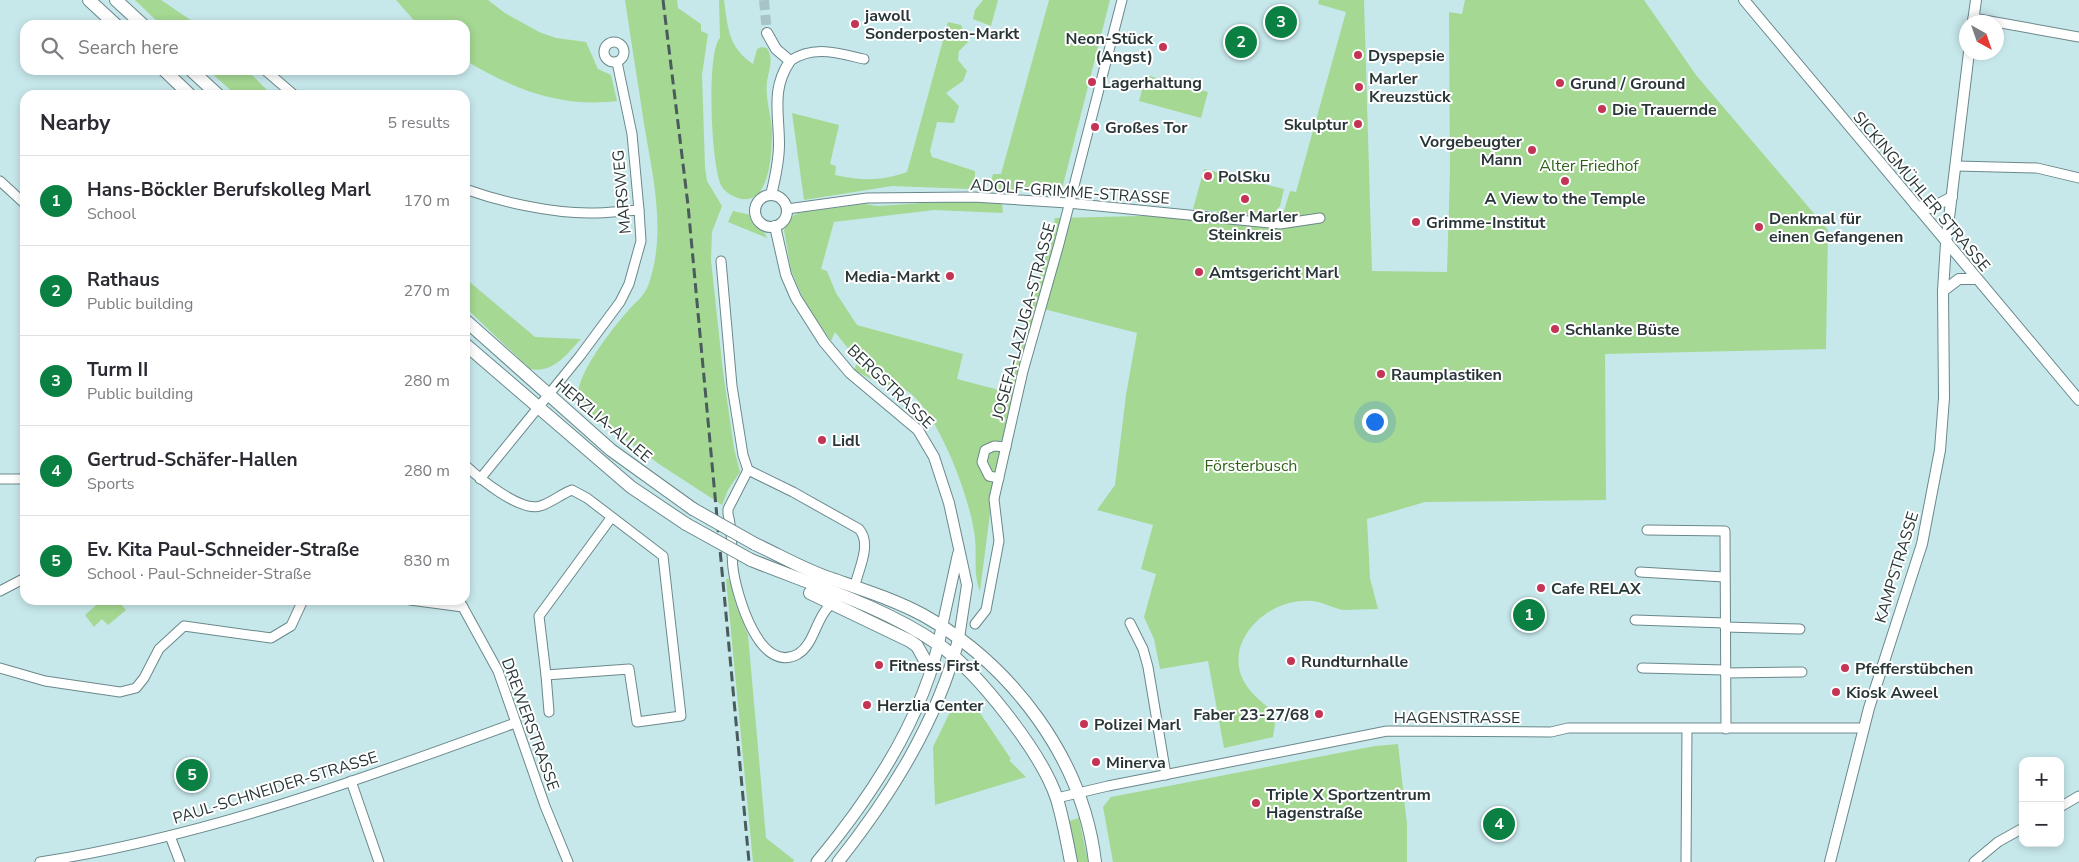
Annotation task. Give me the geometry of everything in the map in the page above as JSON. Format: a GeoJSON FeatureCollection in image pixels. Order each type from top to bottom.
{"type":"FeatureCollection","features":[{"type":"Feature","properties":{"kind":"main road"},"geometry":{"type":"LineString","coordinates":[[89,0],[111,20]]}},
{"type":"Feature","properties":{"kind":"main road"},"geometry":{"type":"LineString","coordinates":[[116,0],[138,20]]}},
{"type":"Feature","properties":{"kind":"main road"},"geometry":{"type":"LineString","coordinates":[[169,75],[185,90]]}},
{"type":"Feature","properties":{"kind":"main road"},"geometry":{"type":"LineString","coordinates":[[196,75],[211,90]]}},
{"type":"Feature","properties":{"kind":"main road","name":"HERZLIA-ALLEE"},"geometry":{"type":"LineString","coordinates":[[470,324],[611,450],[693,509],[755,544],[834,580],[855,585],[922,615],[959,638],[1008,682],[1033,712],[1059,754],[1078,793],[1093,843],[1095,862]]}},
{"type":"Feature","properties":{"kind":"main road","name":"HERZLIA-ALLEE"},"geometry":{"type":"LineString","coordinates":[[470,348],[631,487],[686,524],[751,560],[837,600],[916,630],[954,657],[1017,728],[1046,773],[1057,798],[1071,862]]}},
{"type":"Feature","properties":{"kind":"main road"},"geometry":{"type":"LineString","coordinates":[[837,600],[910,641],[916,646],[930,669]]}},
{"type":"Feature","properties":{"kind":"main road","name":"BERGSTRASSE"},"geometry":{"type":"LineString","coordinates":[[817,862],[862,806],[898,745],[918,704],[939,645],[942,627]]}},
{"type":"Feature","properties":{"kind":"main road","name":"BERGSTRASSE"},"geometry":{"type":"LineString","coordinates":[[838,862],[874,816],[913,752],[954,657],[959,638]]}},
{"type":"Feature","properties":{"kind":"street","name":"JOSEFA-LAZUGA-STRASSE"},"geometry":{"type":"LineString","coordinates":[[975,624],[986,610],[999,541],[994,499],[1006,447],[1026,363],[1122,0]]}},
{"type":"Feature","properties":{"kind":"street","name":"SICKINGMÜHLER STRASSE"},"geometry":{"type":"LineString","coordinates":[[1744,0],[1946,244],[2079,400]]}},
{"type":"Feature","properties":{"kind":"street"},"geometry":{"type":"LineString","coordinates":[[1974,15],[1976,0]]}},
{"type":"Feature","properties":{"kind":"street"},"geometry":{"type":"LineString","coordinates":[[2004,25],[2079,38]]}},
{"type":"Feature","properties":{"kind":"street"},"geometry":{"type":"LineString","coordinates":[[767,32],[776,49],[790,61]]}},
{"type":"Feature","properties":{"kind":"street"},"geometry":{"type":"LineString","coordinates":[[772,195],[779,146],[776,94],[780,77],[790,61],[799,54],[820,51],[864,59]]}},
{"type":"Feature","properties":{"kind":"street","name":"KAMPSTRASSE"},"geometry":{"type":"LineString","coordinates":[[1830,862],[1871,699],[1922,544],[1937,468],[1944,398],[1943,291],[1946,244],[1969,60]]}},
{"type":"Feature","properties":{"kind":"street","name":"MARSWEG"},"geometry":{"type":"LineString","coordinates":[[480,479],[537,408],[550,396],[620,302],[626,290],[641,241],[632,134],[617,62]]}},
{"type":"Feature","properties":{"kind":"street"},"geometry":{"type":"LineString","coordinates":[[271,75],[288,90]]}},
{"type":"Feature","properties":{"kind":"street"},"geometry":{"type":"LineString","coordinates":[[1957,166],[2037,168],[2079,178]]}},
{"type":"Feature","properties":{"kind":"street"},"geometry":{"type":"LineString","coordinates":[[0,181],[20,199]]}},
{"type":"Feature","properties":{"kind":"street"},"geometry":{"type":"LineString","coordinates":[[470,191],[483,196],[532,206],[589,213],[639,210]]}},
{"type":"Feature","properties":{"kind":"street"},"geometry":{"type":"LineString","coordinates":[[772,195],[782,199],[787,209],[785,218],[775,226],[763,224],[756,214],[757,203],[766,196],[772,195]]}},
{"type":"Feature","properties":{"kind":"street","name":"ADOLF-GRIMME-STRASSE"},"geometry":{"type":"LineString","coordinates":[[787,209],[867,198],[973,197],[1068,202],[1280,224],[1320,218]]}},
{"type":"Feature","properties":{"kind":"street"},"geometry":{"type":"LineString","coordinates":[[1916,206],[1931,208],[1952,198]]}},
{"type":"Feature","properties":{"kind":"street","name":"BERGSTRASSE"},"geometry":{"type":"LineString","coordinates":[[775,226],[786,275],[796,298],[824,342],[850,373],[918,430],[934,457],[949,503],[960,548],[966,585],[959,638]]}},
{"type":"Feature","properties":{"kind":"street"},"geometry":{"type":"LineString","coordinates":[[721,261],[732,386],[741,446],[748,470],[728,509],[728,514],[733,569],[748,621],[760,643],[768,652],[779,656],[796,654],[807,646],[824,610],[837,600]]}},
{"type":"Feature","properties":{"kind":"street"},"geometry":{"type":"LineString","coordinates":[[1943,291],[1960,279],[1977,279]]}},
{"type":"Feature","properties":{"kind":"street"},"geometry":{"type":"LineString","coordinates":[[999,478],[989,476],[982,462],[985,450],[994,446],[1006,447]]}},
{"type":"Feature","properties":{"kind":"street"},"geometry":{"type":"LineString","coordinates":[[470,470],[480,479],[528,506],[540,506],[572,490],[587,498],[663,556],[681,716],[637,722],[629,669],[546,675]]}},
{"type":"Feature","properties":{"kind":"street"},"geometry":{"type":"LineString","coordinates":[[748,470],[793,492],[859,529],[864,535],[865,542],[855,585]]}},
{"type":"Feature","properties":{"kind":"street"},"geometry":{"type":"LineString","coordinates":[[0,479],[20,479]]}},
{"type":"Feature","properties":{"kind":"street"},"geometry":{"type":"LineString","coordinates":[[549,712],[539,616],[611,518]]}},
{"type":"Feature","properties":{"kind":"street"},"geometry":{"type":"LineString","coordinates":[[1648,530],[1725,530],[1726,729]]}},
{"type":"Feature","properties":{"kind":"street","name":"BERGSTRASSE"},"geometry":{"type":"LineString","coordinates":[[942,627],[960,548]]}},
{"type":"Feature","properties":{"kind":"street"},"geometry":{"type":"LineString","coordinates":[[1640,572],[1724,577]]}},
{"type":"Feature","properties":{"kind":"street"},"geometry":{"type":"LineString","coordinates":[[0,591],[20,581]]}},
{"type":"Feature","properties":{"kind":"street"},"geometry":{"type":"LineString","coordinates":[[0,668],[45,681],[120,692],[136,688],[144,678],[158,649],[184,626],[271,638],[291,626],[301,605]]}},
{"type":"Feature","properties":{"kind":"street","name":"DREWERSTRASSE"},"geometry":{"type":"LineString","coordinates":[[462,605],[498,671],[515,723],[568,862]]}},
{"type":"Feature","properties":{"kind":"street"},"geometry":{"type":"LineString","coordinates":[[1635,620],[1800,629]]}},
{"type":"Feature","properties":{"kind":"street"},"geometry":{"type":"LineString","coordinates":[[1130,623],[1143,648],[1148,666],[1166,775]]}},
{"type":"Feature","properties":{"kind":"street"},"geometry":{"type":"LineString","coordinates":[[1642,668],[1725,672],[1802,672]]}},
{"type":"Feature","properties":{"kind":"street","name":"PAUL-SCHNEIDER-STRASSE"},"geometry":{"type":"LineString","coordinates":[[40,862],[99,853],[170,836],[352,781],[515,723]]}},
{"type":"Feature","properties":{"kind":"street","name":"HAGENSTRASSE"},"geometry":{"type":"LineString","coordinates":[[1057,798],[1387,732],[1551,732],[1568,728],[1864,728]]}},
{"type":"Feature","properties":{"kind":"street"},"geometry":{"type":"LineString","coordinates":[[1686,862],[1687,729]]}},
{"type":"Feature","properties":{"kind":"street"},"geometry":{"type":"LineString","coordinates":[[352,781],[379,862]]}},
{"type":"Feature","properties":{"kind":"street"},"geometry":{"type":"LineString","coordinates":[[2064,804],[2079,796]]}},
{"type":"Feature","properties":{"kind":"street"},"geometry":{"type":"LineString","coordinates":[[1974,862],[1998,842],[2019,830]]}},
{"type":"Feature","properties":{"kind":"street"},"geometry":{"type":"LineString","coordinates":[[170,836],[180,862]]}},
{"type":"Feature","properties":{"kind":"green space"},"geometry":{"type":"Polygon","coordinates":[[[135,0],[161,0],[191,20],[156,20],[135,0]]]}},
{"type":"Feature","properties":{"kind":"green space"},"geometry":{"type":"Polygon","coordinates":[[[396,0],[488,0],[505,13],[539,32],[556,38],[586,42],[598,69],[611,75],[617,101],[576,102],[557,99],[519,88],[470,63],[470,20],[414,20],[396,0]]]}},
{"type":"Feature","properties":{"kind":"green space"},"geometry":{"type":"Polygon","coordinates":[[[625,0],[677,0],[678,8],[701,24],[701,31],[708,34],[702,75],[705,167],[707,181],[722,206],[712,232],[711,260],[723,372],[734,448],[740,472],[728,490],[722,505],[659,464],[592,415],[578,393],[584,373],[597,351],[646,290],[654,266],[657,246],[654,185],[625,0]]]}},
{"type":"Feature","properties":{"kind":"green space"},"geometry":{"type":"Polygon","coordinates":[[[719,0],[724,0],[728,28],[738,51],[753,64],[757,49],[761,47],[767,48],[770,56],[767,100],[772,130],[770,162],[764,184],[759,193],[752,198],[739,198],[731,195],[722,187],[715,159],[712,87],[713,65],[716,47],[720,38],[719,0]]]}},
{"type":"Feature","properties":{"kind":"green space"},"geometry":{"type":"Polygon","coordinates":[[[983,0],[998,0],[991,26],[973,19],[975,10],[983,0]]]}},
{"type":"Feature","properties":{"kind":"green space"},"geometry":{"type":"Polygon","coordinates":[[[1049,0],[1110,0],[1061,193],[989,189],[993,174],[1001,174],[1049,0]]]}},
{"type":"Feature","properties":{"kind":"green space"},"geometry":{"type":"Polygon","coordinates":[[[1319,0],[1364,0],[1372,271],[1447,272],[1450,172],[1449,12],[1462,14],[1465,0],[1644,0],[1696,75],[1828,230],[1826,349],[1605,354],[1606,500],[1425,502],[1367,519],[1370,578],[1378,609],[1344,610],[1318,602],[1292,602],[1268,612],[1258,621],[1249,630],[1243,641],[1238,662],[1247,686],[1258,699],[1272,710],[1275,724],[1273,737],[1224,748],[1208,661],[1160,669],[1154,639],[1144,617],[1156,574],[1141,569],[1153,525],[1097,510],[1115,485],[1126,395],[1137,333],[1040,308],[992,498],[980,591],[976,572],[975,538],[972,522],[961,482],[943,439],[932,420],[910,393],[903,389],[875,381],[854,370],[858,361],[835,332],[831,341],[805,303],[791,270],[784,230],[791,217],[798,213],[865,204],[878,206],[938,202],[1002,202],[1003,213],[934,210],[834,222],[821,269],[827,271],[836,293],[857,325],[963,354],[957,379],[999,390],[1001,384],[1010,386],[1055,218],[1185,215],[1280,224],[1290,191],[1296,192],[1346,12],[1318,4],[1319,0]]]}},
{"type":"Feature","properties":{"kind":"green space"},"geometry":{"type":"Polygon","coordinates":[[[948,22],[961,25],[968,42],[959,51],[958,60],[967,71],[963,81],[946,93],[959,106],[954,123],[937,122],[930,151],[932,157],[975,171],[975,185],[970,189],[892,186],[804,200],[792,113],[839,125],[830,164],[836,166],[835,175],[871,179],[907,172],[948,22]]]}},
{"type":"Feature","properties":{"kind":"green space"},"geometry":{"type":"Polygon","coordinates":[[[214,75],[252,75],[267,90],[230,90],[214,75]]]}},
{"type":"Feature","properties":{"kind":"green space"},"geometry":{"type":"Polygon","coordinates":[[[1146,75],[1208,92],[1201,118],[1139,101],[1146,75]]]}},
{"type":"Feature","properties":{"kind":"green space"},"geometry":{"type":"Polygon","coordinates":[[[1204,169],[1284,189],[1280,206],[1271,217],[1193,209],[1204,169]]]}},
{"type":"Feature","properties":{"kind":"green space"},"geometry":{"type":"Polygon","coordinates":[[[733,211],[751,215],[767,238],[728,222],[733,211]]]}},
{"type":"Feature","properties":{"kind":"green space"},"geometry":{"type":"Polygon","coordinates":[[[470,282],[535,337],[581,339],[553,366],[546,369],[530,369],[470,312],[470,282]]]}},
{"type":"Feature","properties":{"kind":"green space"},"geometry":{"type":"Polygon","coordinates":[[[726,579],[729,579],[736,605],[748,635],[766,838],[794,860],[793,862],[753,862],[726,579]]]}},
{"type":"Feature","properties":{"kind":"green space"},"geometry":{"type":"Polygon","coordinates":[[[96,605],[122,605],[126,610],[108,625],[102,619],[94,627],[85,615],[96,605]]]}},
{"type":"Feature","properties":{"kind":"green space"},"geometry":{"type":"Polygon","coordinates":[[[967,704],[976,707],[1011,759],[1009,760],[1026,777],[935,805],[933,747],[950,712],[959,706],[967,704]]]}},
{"type":"Feature","properties":{"kind":"green space","name":"Triple X Sportzentrum Hagenstraße"},"geometry":{"type":"Polygon","coordinates":[[[1398,744],[1407,824],[1407,862],[1113,862],[1103,807],[1111,797],[1375,746],[1398,744]]]}},
{"type":"Feature","properties":{"kind":"green space"},"geometry":{"type":"Polygon","coordinates":[[[1079,818],[1088,862],[1077,862],[1069,821],[1079,818]]]}},
{"type":"Feature","properties":{"kind":"tunnel"},"geometry":{"type":"LineString","coordinates":[[764,0],[767,33]]}},
{"type":"Feature","properties":{"kind":"railway"},"geometry":{"type":"LineString","coordinates":[[663,0],[688,205],[749,862]]}},
{"type":"Feature","properties":{"kind":"place","name":"Turm II"},"geometry":{"type":"Point","coordinates":[1281,22]}},
{"type":"Feature","properties":{"kind":"place","name":"jawoll Sonderposten-Markt"},"geometry":{"type":"Point","coordinates":[855,24]}},
{"type":"Feature","properties":{"kind":"place","name":"Rathaus"},"geometry":{"type":"Point","coordinates":[1241,42]}},
{"type":"Feature","properties":{"kind":"place","name":"Neon-Stück (Angst)"},"geometry":{"type":"Point","coordinates":[1163,47]}},
{"type":"Feature","properties":{"kind":"place","name":"Dyspepsie"},"geometry":{"type":"Point","coordinates":[1358,55]}},
{"type":"Feature","properties":{"kind":"place","name":"Lagerhaltung"},"geometry":{"type":"Point","coordinates":[1092,82]}},
{"type":"Feature","properties":{"kind":"place","name":"Grund / Ground"},"geometry":{"type":"Point","coordinates":[1560,83]}},
{"type":"Feature","properties":{"kind":"place","name":"Marler Kreuzstück"},"geometry":{"type":"Point","coordinates":[1359,87]}},
{"type":"Feature","properties":{"kind":"place","name":"Die Trauernde"},"geometry":{"type":"Point","coordinates":[1602,109]}},
{"type":"Feature","properties":{"kind":"place","name":"Skulptur"},"geometry":{"type":"Point","coordinates":[1358,124]}},
{"type":"Feature","properties":{"kind":"place","name":"Großes Tor"},"geometry":{"type":"Point","coordinates":[1095,127]}},
{"type":"Feature","properties":{"kind":"place","name":"Vorgebeugter Mann"},"geometry":{"type":"Point","coordinates":[1532,150]}},
{"type":"Feature","properties":{"kind":"place","name":"PolSku"},"geometry":{"type":"Point","coordinates":[1208,176]}},
{"type":"Feature","properties":{"kind":"place","name":"A View to the Temple"},"geometry":{"type":"Point","coordinates":[1565,181]}},
{"type":"Feature","properties":{"kind":"place","name":"Großer Marler Steinkreis"},"geometry":{"type":"Point","coordinates":[1245,199]}},
{"type":"Feature","properties":{"kind":"place","name":"Grimme-Institut"},"geometry":{"type":"Point","coordinates":[1416,222]}},
{"type":"Feature","properties":{"kind":"place","name":"Denkmal für einen Gefangenen"},"geometry":{"type":"Point","coordinates":[1759,227]}},
{"type":"Feature","properties":{"kind":"place","name":"Amtsgericht Marl"},"geometry":{"type":"Point","coordinates":[1199,272]}},
{"type":"Feature","properties":{"kind":"place","name":"Media-Markt"},"geometry":{"type":"Point","coordinates":[950,276]}},
{"type":"Feature","properties":{"kind":"place","name":"Schlanke Büste"},"geometry":{"type":"Point","coordinates":[1555,329]}},
{"type":"Feature","properties":{"kind":"place","name":"Raumplastiken"},"geometry":{"type":"Point","coordinates":[1381,374]}},
{"type":"Feature","properties":{"kind":"place","name":"Lidl"},"geometry":{"type":"Point","coordinates":[822,440]}},
{"type":"Feature","properties":{"kind":"place","name":"Cafe RELAX"},"geometry":{"type":"Point","coordinates":[1541,588]}},
{"type":"Feature","properties":{"kind":"place","name":"Hans-Böckler Berufskolleg Marl"},"geometry":{"type":"Point","coordinates":[1529,615]}},
{"type":"Feature","properties":{"kind":"place","name":"Rundturnhalle"},"geometry":{"type":"Point","coordinates":[1291,661]}},
{"type":"Feature","properties":{"kind":"place","name":"Fitness First"},"geometry":{"type":"Point","coordinates":[879,665]}},
{"type":"Feature","properties":{"kind":"place","name":"Pfefferstübchen"},"geometry":{"type":"Point","coordinates":[1845,668]}},
{"type":"Feature","properties":{"kind":"place","name":"Kiosk Aweel"},"geometry":{"type":"Point","coordinates":[1836,692]}},
{"type":"Feature","properties":{"kind":"place","name":"Herzlia Center"},"geometry":{"type":"Point","coordinates":[867,705]}},
{"type":"Feature","properties":{"kind":"place","name":"Faber 23-27/68"},"geometry":{"type":"Point","coordinates":[1319,714]}},
{"type":"Feature","properties":{"kind":"place","name":"Polizei Marl"},"geometry":{"type":"Point","coordinates":[1084,724]}},
{"type":"Feature","properties":{"kind":"place","name":"Minerva"},"geometry":{"type":"Point","coordinates":[1096,762]}},
{"type":"Feature","properties":{"kind":"place","name":"Ev. Kita Paul-Schneider-Straße"},"geometry":{"type":"Point","coordinates":[192,775]}},
{"type":"Feature","properties":{"kind":"place","name":"Triple X Sportzentrum Hagenstraße"},"geometry":{"type":"Point","coordinates":[1256,803]}},
{"type":"Feature","properties":{"kind":"place","name":"Gertrud-Schäfer-Hallen"},"geometry":{"type":"Point","coordinates":[1499,824]}},
{"type":"Feature","properties":{"kind":"park label","name":"Alter Friedhof"},"geometry":{"type":"Point","coordinates":[1589,165]}},
{"type":"Feature","properties":{"kind":"park label","name":"Försterbusch"},"geometry":{"type":"Point","coordinates":[1251,465]}}]}
